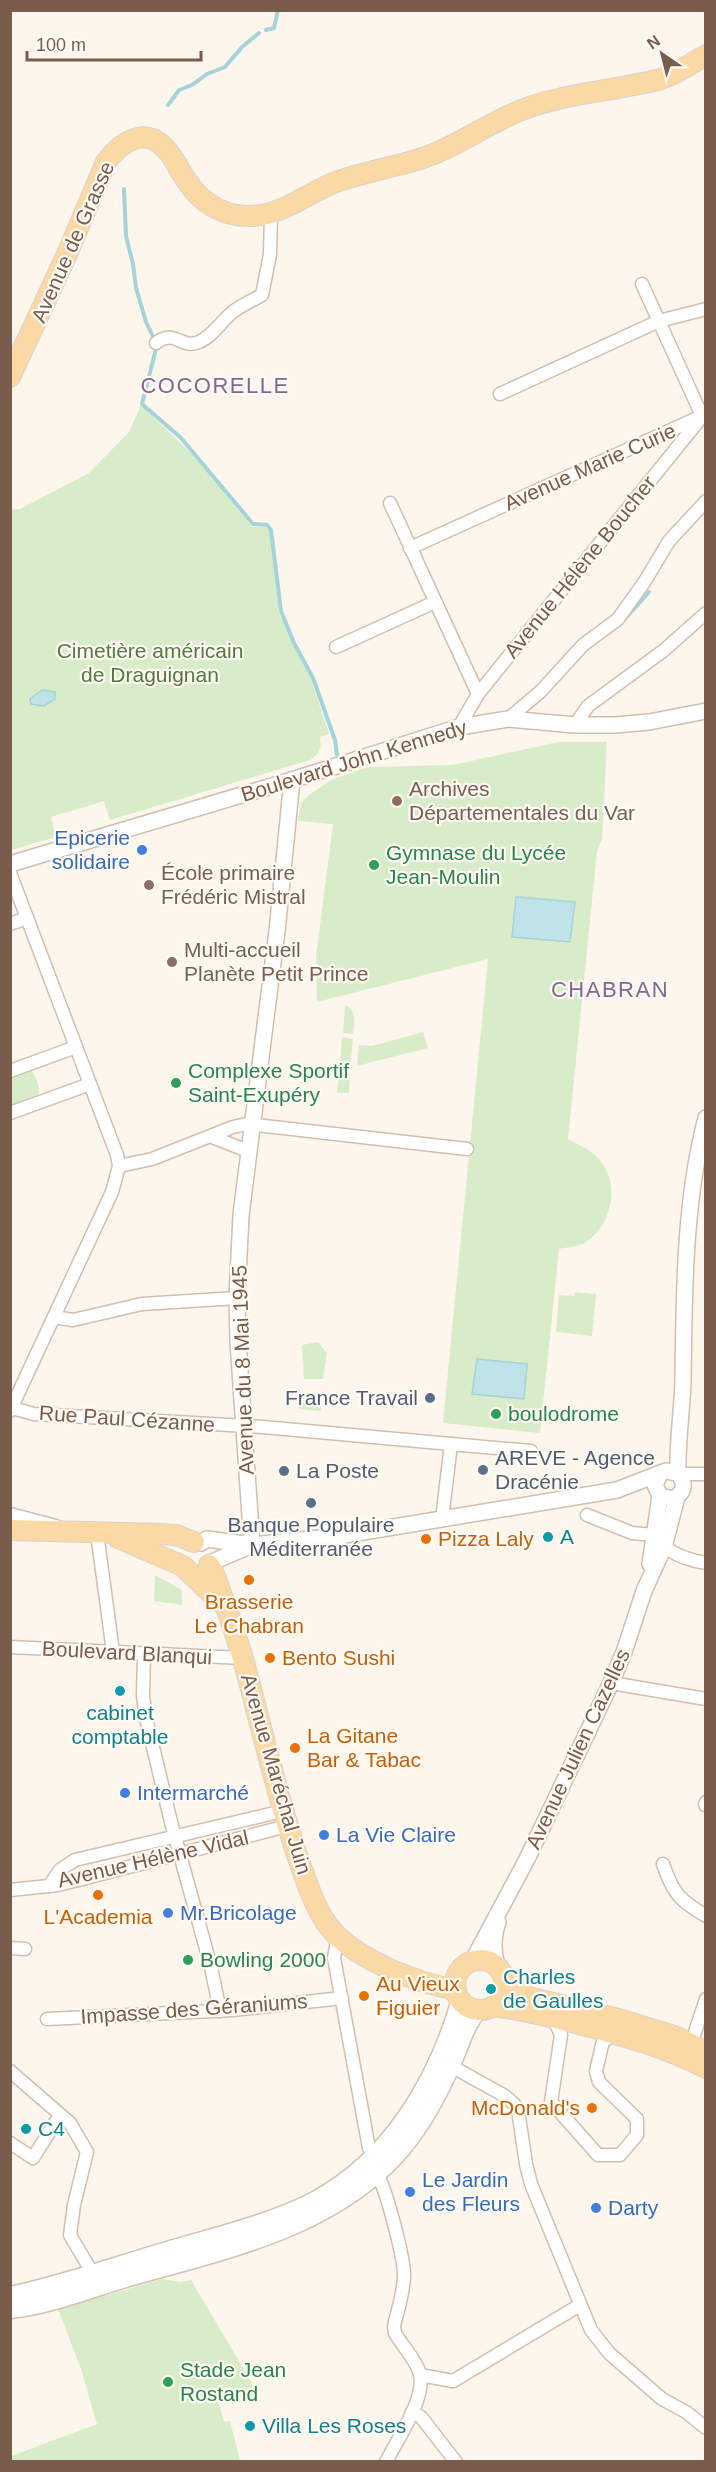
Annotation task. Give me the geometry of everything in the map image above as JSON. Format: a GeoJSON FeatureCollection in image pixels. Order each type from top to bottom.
{"type":"FeatureCollection","features":[{"type":"Feature","properties":{"kind":"main road","name":"Avenue de Grasse"},"geometry":{"type":"LineString","coordinates":[[10,377],[68,252],[106,162],[126,140],[138,137],[151,138],[161,144],[173,157],[197,194],[225,214],[252,217],[272,213],[355,175],[422,159],[445,150],[525,108],[555,99],[659,80],[705,55]]}},
{"type":"Feature","properties":{"kind":"main road"},"geometry":{"type":"LineString","coordinates":[[10,1530],[168,1534],[198,1543],[208,1549],[209,1564],[200,1572],[186,1569],[94,1533]]}},
{"type":"Feature","properties":{"kind":"main road"},"geometry":{"type":"LineString","coordinates":[[186,1569],[180,1556],[181,1551],[189,1543],[198,1543]]}},
{"type":"Feature","properties":{"kind":"main road","name":"Avenue Maréchal Juin"},"geometry":{"type":"LineString","coordinates":[[209,1564],[243,1658],[285,1819],[307,1883],[322,1918],[338,1936],[377,1964],[437,1986],[472,2002],[524,2010],[617,2034],[677,2054],[705,2068]]}},
{"type":"Feature","properties":{"kind":"main road","name":"Avenue Maréchal Juin"},"geometry":{"type":"LineString","coordinates":[[186,1569],[226,1608]]}},
{"type":"Feature","properties":{"kind":"main road"},"geometry":{"type":"LineString","coordinates":[[10,2309],[21,2308],[171,2265],[304,2222],[348,2197],[376,2166],[416,2130],[437,2097],[468,2026],[472,2002],[456,1980],[466,1966],[484,1960],[528,1997],[622,2020],[677,2037],[698,2048]]}},
{"type":"Feature","properties":{"kind":"main road","name":"Avenue Maréchal Juin"},"geometry":{"type":"LineString","coordinates":[[398,1972],[428,1977],[466,1966]]}},
{"type":"Feature","properties":{"kind":"main road"},"geometry":{"type":"LineString","coordinates":[[10,2295],[93,2274],[225,2234],[296,2209],[376,2166],[429,2081],[454,2024],[472,2002],[504,1993],[501,1972]]}},
{"type":"Feature","properties":{"kind":"street"},"geometry":{"type":"LineString","coordinates":[[158,341],[172,336],[185,343],[201,342],[234,311],[262,295],[270,254],[272,213]]}},
{"type":"Feature","properties":{"kind":"street","name":"Avenue Marie Curie"},"geometry":{"type":"LineString","coordinates":[[410,548],[704,415],[642,284]]}},
{"type":"Feature","properties":{"kind":"street"},"geometry":{"type":"LineString","coordinates":[[500,394],[659,321],[705,309]]}},
{"type":"Feature","properties":{"kind":"street","name":"Avenue Hélène Boucher"},"geometry":{"type":"LineString","coordinates":[[459,726],[478,694],[704,415]]}},
{"type":"Feature","properties":{"kind":"street"},"geometry":{"type":"LineString","coordinates":[[514,719],[583,645],[618,619],[645,581],[669,541],[705,501]]}},
{"type":"Feature","properties":{"kind":"street"},"geometry":{"type":"LineString","coordinates":[[390,503],[478,694]]}},
{"type":"Feature","properties":{"kind":"street"},"geometry":{"type":"LineString","coordinates":[[336,647],[435,602]]}},
{"type":"Feature","properties":{"kind":"street"},"geometry":{"type":"LineString","coordinates":[[575,725],[588,706],[663,651],[705,613]]}},
{"type":"Feature","properties":{"kind":"street","name":"Boulevard John Kennedy"},"geometry":{"type":"LineString","coordinates":[[10,864],[292,780],[459,726],[514,719],[575,725],[649,722],[705,711]]}},
{"type":"Feature","properties":{"kind":"street","name":"Avenue du 8 Mai 1945"},"geometry":{"type":"LineString","coordinates":[[252,1545],[237,1298],[241,1215],[277,931],[292,780]]}},
{"type":"Feature","properties":{"kind":"street"},"geometry":{"type":"LineString","coordinates":[[10,873],[117,1155],[119,1166],[116,1183],[11,1410]]}},
{"type":"Feature","properties":{"kind":"street"},"geometry":{"type":"LineString","coordinates":[[10,924],[27,918]]}},
{"type":"Feature","properties":{"kind":"street"},"geometry":{"type":"LineString","coordinates":[[10,1071],[76,1047]]}},
{"type":"Feature","properties":{"kind":"street"},"geometry":{"type":"LineString","coordinates":[[10,1113],[90,1084]]}},
{"type":"Feature","properties":{"kind":"street"},"geometry":{"type":"LineString","coordinates":[[705,1118],[691,1199],[682,1343],[683,1383],[666,1480],[668,1499],[705,1476]]}},
{"type":"Feature","properties":{"kind":"street"},"geometry":{"type":"LineString","coordinates":[[119,1166],[152,1159],[233,1127],[252,1124],[467,1149]]}},
{"type":"Feature","properties":{"kind":"street"},"geometry":{"type":"LineString","coordinates":[[212,1137],[248,1151]]}},
{"type":"Feature","properties":{"kind":"street"},"geometry":{"type":"LineString","coordinates":[[54,1317],[73,1320],[142,1304],[237,1298]]}},
{"type":"Feature","properties":{"kind":"street","name":"Rue Paul Cézanne"},"geometry":{"type":"LineString","coordinates":[[11,1410],[34,1414],[244,1426],[531,1451]]}},
{"type":"Feature","properties":{"kind":"street"},"geometry":{"type":"LineString","coordinates":[[442,1519],[451,1444]]}},
{"type":"Feature","properties":{"kind":"street"},"geometry":{"type":"LineString","coordinates":[[198,1543],[207,1539],[252,1545],[339,1536],[666,1480],[705,1476]]}},
{"type":"Feature","properties":{"kind":"street"},"geometry":{"type":"LineString","coordinates":[[666,1480],[684,1485],[680,1493]]}},
{"type":"Feature","properties":{"kind":"street","name":"Avenue Julien Cazelles"},"geometry":{"type":"LineString","coordinates":[[659,1541],[666,1480]]}},
{"type":"Feature","properties":{"kind":"street","name":"Avenue Julien Cazelles"},"geometry":{"type":"LineString","coordinates":[[501,1972],[495,1962],[495,1935],[504,1905],[624,1653],[659,1541],[680,1493]]}},
{"type":"Feature","properties":{"kind":"street"},"geometry":{"type":"LineString","coordinates":[[10,1514],[94,1533],[113,1653]]}},
{"type":"Feature","properties":{"kind":"street"},"geometry":{"type":"LineString","coordinates":[[587,1515],[659,1541],[691,1561],[705,1563]]}},
{"type":"Feature","properties":{"kind":"street"},"geometry":{"type":"LineString","coordinates":[[209,1564],[252,1545]]}},
{"type":"Feature","properties":{"kind":"street","name":"Boulevard Blanqui"},"geometry":{"type":"LineString","coordinates":[[10,1647],[243,1658]]}},
{"type":"Feature","properties":{"kind":"street"},"geometry":{"type":"LineString","coordinates":[[144,1654],[143,1696],[146,1718],[174,1836],[212,1967],[220,2011]]}},
{"type":"Feature","properties":{"kind":"street"},"geometry":{"type":"LineString","coordinates":[[611,1683],[705,1699]]}},
{"type":"Feature","properties":{"kind":"street","name":"Avenue Hélène Vidal"},"geometry":{"type":"LineString","coordinates":[[48,1886],[60,1870],[75,1860],[174,1836],[285,1819]]}},
{"type":"Feature","properties":{"kind":"street","name":"Avenue Hélène Vidal"},"geometry":{"type":"LineString","coordinates":[[48,1886],[181,1854],[285,1819]]}},
{"type":"Feature","properties":{"kind":"street"},"geometry":{"type":"LineString","coordinates":[[663,1864],[674,1891],[705,1916]]}},
{"type":"Feature","properties":{"kind":"street"},"geometry":{"type":"LineString","coordinates":[[10,1890],[48,1886]]}},
{"type":"Feature","properties":{"kind":"street","name":"Avenue Julien Cazelles"},"geometry":{"type":"LineString","coordinates":[[466,1966],[504,1905]]}},
{"type":"Feature","properties":{"kind":"street"},"geometry":{"type":"LineString","coordinates":[[338,1936],[334,1958],[369,2148],[396,2235],[404,2275],[393,2326],[394,2333],[420,2375],[420,2387],[412,2412],[386,2462]]}},
{"type":"Feature","properties":{"kind":"street"},"geometry":{"type":"LineString","coordinates":[[10,1948],[25,1949]]}},
{"type":"Feature","properties":{"kind":"street","name":"Impasse des Géraniums"},"geometry":{"type":"LineString","coordinates":[[47,2019],[220,2011],[342,1998]]}},
{"type":"Feature","properties":{"kind":"street"},"geometry":{"type":"LineString","coordinates":[[698,2048],[705,1998]]}},
{"type":"Feature","properties":{"kind":"street"},"geometry":{"type":"LineString","coordinates":[[553,2017],[561,2035],[551,2102],[598,2155],[620,2156],[637,2135],[637,2119],[599,2082],[596,2071],[603,2041],[617,2034]]}},
{"type":"Feature","properties":{"kind":"street"},"geometry":{"type":"LineString","coordinates":[[451,2066],[505,2096],[518,2110],[525,2164],[531,2184],[591,2330],[609,2353],[662,2399],[686,2412],[705,2428]]}},
{"type":"Feature","properties":{"kind":"street"},"geometry":{"type":"LineString","coordinates":[[10,2071],[70,2123],[87,2151],[74,2205],[70,2235],[93,2274]]}},
{"type":"Feature","properties":{"kind":"street"},"geometry":{"type":"LineString","coordinates":[[10,2144],[33,2158],[60,2115]]}},
{"type":"Feature","properties":{"kind":"street"},"geometry":{"type":"LineString","coordinates":[[420,2375],[453,2381],[580,2305]]}},
{"type":"Feature","properties":{"kind":"street"},"geometry":{"type":"LineString","coordinates":[[412,2412],[421,2417],[456,2462]]}},
{"type":"Feature","properties":{"kind":"green space","name":"Cimetière américain de Draguignan"},"geometry":{"type":"Polygon","coordinates":[[[141,405],[199,461],[252,527],[265,527],[270,531],[279,613],[311,679],[329,734],[320,737],[320,750],[310,760],[110,820],[104,801],[51,817],[56,837],[11,850],[10,510],[20,509],[89,473],[129,432],[141,405]]]}},
{"type":"Feature","properties":{"kind":"green space"},"geometry":{"type":"Polygon","coordinates":[[[558,742],[607,742],[602,839],[597,851],[568,1139],[596,1156],[604,1166],[609,1177],[611,1201],[603,1224],[595,1234],[583,1244],[559,1249],[540,1433],[443,1423],[488,959],[317,1002],[316,956],[333,824],[298,821],[301,803],[309,795],[331,780],[368,767],[453,765],[558,742]]]}},
{"type":"Feature","properties":{"kind":"green space"},"geometry":{"type":"Polygon","coordinates":[[[345,1005],[354,1014],[353,1034],[343,1033],[345,1005]]]}},
{"type":"Feature","properties":{"kind":"green space"},"geometry":{"type":"Polygon","coordinates":[[[423,1032],[428,1048],[357,1066],[359,1045],[372,1046],[423,1032]]]}},
{"type":"Feature","properties":{"kind":"green space"},"geometry":{"type":"Polygon","coordinates":[[[342,1037],[353,1039],[350,1068],[340,1066],[342,1037]]]}},
{"type":"Feature","properties":{"kind":"green space"},"geometry":{"type":"Polygon","coordinates":[[[28,1070],[32,1071],[36,1080],[38,1095],[11,1105],[11,1077],[28,1070]]]}},
{"type":"Feature","properties":{"kind":"green space"},"geometry":{"type":"Polygon","coordinates":[[[339,1072],[350,1073],[349,1093],[337,1093],[339,1072]]]}},
{"type":"Feature","properties":{"kind":"green space"},"geometry":{"type":"Polygon","coordinates":[[[575,1292],[596,1294],[592,1336],[556,1332],[559,1295],[574,1296],[575,1292]]]}},
{"type":"Feature","properties":{"kind":"green space"},"geometry":{"type":"Polygon","coordinates":[[[318,1342],[327,1353],[323,1379],[304,1379],[302,1345],[318,1342]]]}},
{"type":"Feature","properties":{"kind":"green space"},"geometry":{"type":"Polygon","coordinates":[[[299,1393],[319,1393],[321,1411],[299,1409],[299,1393]]]}},
{"type":"Feature","properties":{"kind":"green space"},"geometry":{"type":"Polygon","coordinates":[[[155,1575],[182,1590],[182,1605],[154,1601],[155,1575]]]}},
{"type":"Feature","properties":{"kind":"green space","name":"Stade Jean Rostand"},"geometry":{"type":"Polygon","coordinates":[[[162,2279],[181,2282],[191,2280],[259,2395],[217,2396],[224,2422],[230,2421],[240,2461],[11,2461],[11,2456],[97,2424],[81,2369],[58,2309],[162,2279]]]}},
{"type":"Feature","properties":{"kind":"water"},"geometry":{"type":"Polygon","coordinates":[[[42,690],[55,692],[55,699],[44,706],[31,704],[30,699],[42,690]]]}},
{"type":"Feature","properties":{"kind":"water"},"geometry":{"type":"Polygon","coordinates":[[[516,897],[575,902],[570,942],[512,937],[516,897]]]}},
{"type":"Feature","properties":{"kind":"water"},"geometry":{"type":"Polygon","coordinates":[[[477,1359],[527,1364],[524,1399],[472,1394],[477,1359]]]}},
{"type":"Feature","properties":{"kind":"waterway"},"geometry":{"type":"LineString","coordinates":[[266,30],[274,28],[278,10]]}},
{"type":"Feature","properties":{"kind":"waterway"},"geometry":{"type":"LineString","coordinates":[[168,105],[179,90],[225,67],[242,47],[259,33]]}},
{"type":"Feature","properties":{"kind":"waterway"},"geometry":{"type":"LineString","coordinates":[[124,189],[126,236],[136,288],[146,322],[157,345],[142,404],[181,438],[253,524],[267,525],[271,530],[281,611],[294,643],[313,678],[335,740],[337,755]]}},
{"type":"Feature","properties":{"kind":"waterway"},"geometry":{"type":"LineString","coordinates":[[623,621],[649,592]]}},
{"type":"Feature","properties":{"kind":"place","name":"Archives Départementales du Var"},"geometry":{"type":"Point","coordinates":[397,801]}},
{"type":"Feature","properties":{"kind":"place","name":"Epicerie solidaire"},"geometry":{"type":"Point","coordinates":[142,850]}},
{"type":"Feature","properties":{"kind":"place","name":"Gymnase du Lycée Jean-Moulin"},"geometry":{"type":"Point","coordinates":[374,865]}},
{"type":"Feature","properties":{"kind":"place","name":"École primaire Frédéric Mistral"},"geometry":{"type":"Point","coordinates":[149,885]}},
{"type":"Feature","properties":{"kind":"place","name":"Multi-accueil Planète Petit Prince"},"geometry":{"type":"Point","coordinates":[172,962]}},
{"type":"Feature","properties":{"kind":"place","name":"Complexe Sportif Saint-Exupéry"},"geometry":{"type":"Point","coordinates":[176,1083]}},
{"type":"Feature","properties":{"kind":"place","name":"France Travail"},"geometry":{"type":"Point","coordinates":[430,1398]}},
{"type":"Feature","properties":{"kind":"place","name":"boulodrome"},"geometry":{"type":"Point","coordinates":[496,1414]}},
{"type":"Feature","properties":{"kind":"place","name":"AREVE - Agence Dracénie"},"geometry":{"type":"Point","coordinates":[483,1470]}},
{"type":"Feature","properties":{"kind":"place","name":"La Poste"},"geometry":{"type":"Point","coordinates":[284,1471]}},
{"type":"Feature","properties":{"kind":"place","name":"Banque Populaire Méditerranée"},"geometry":{"type":"Point","coordinates":[311,1503]}},
{"type":"Feature","properties":{"kind":"place","name":"A"},"geometry":{"type":"Point","coordinates":[548,1537]}},
{"type":"Feature","properties":{"kind":"place","name":"Pizza Laly"},"geometry":{"type":"Point","coordinates":[426,1539]}},
{"type":"Feature","properties":{"kind":"place","name":"Brasserie Le Chabran"},"geometry":{"type":"Point","coordinates":[249,1580]}},
{"type":"Feature","properties":{"kind":"place","name":"Bento Sushi"},"geometry":{"type":"Point","coordinates":[270,1658]}},
{"type":"Feature","properties":{"kind":"place","name":"cabinet comptable"},"geometry":{"type":"Point","coordinates":[120,1691]}},
{"type":"Feature","properties":{"kind":"place","name":"La Gitane Bar & Tabac"},"geometry":{"type":"Point","coordinates":[295,1748]}},
{"type":"Feature","properties":{"kind":"place","name":"Intermarché"},"geometry":{"type":"Point","coordinates":[125,1793]}},
{"type":"Feature","properties":{"kind":"place","name":"La Vie Claire"},"geometry":{"type":"Point","coordinates":[324,1835]}},
{"type":"Feature","properties":{"kind":"place","name":"L'Academia"},"geometry":{"type":"Point","coordinates":[98,1895]}},
{"type":"Feature","properties":{"kind":"place","name":"Mr.Bricolage"},"geometry":{"type":"Point","coordinates":[168,1913]}},
{"type":"Feature","properties":{"kind":"place","name":"Bowling 2000"},"geometry":{"type":"Point","coordinates":[188,1960]}},
{"type":"Feature","properties":{"kind":"place","name":"Charles de Gaulles"},"geometry":{"type":"Point","coordinates":[491,1989]}},
{"type":"Feature","properties":{"kind":"place","name":"Au Vieux Figuier"},"geometry":{"type":"Point","coordinates":[364,1996]}},
{"type":"Feature","properties":{"kind":"place","name":"McDonald's"},"geometry":{"type":"Point","coordinates":[592,2108]}},
{"type":"Feature","properties":{"kind":"place","name":"C4"},"geometry":{"type":"Point","coordinates":[26,2129]}},
{"type":"Feature","properties":{"kind":"place","name":"Le Jardin des Fleurs"},"geometry":{"type":"Point","coordinates":[410,2192]}},
{"type":"Feature","properties":{"kind":"place","name":"Darty"},"geometry":{"type":"Point","coordinates":[596,2208]}},
{"type":"Feature","properties":{"kind":"place","name":"Stade Jean Rostand"},"geometry":{"type":"Point","coordinates":[168,2382]}},
{"type":"Feature","properties":{"kind":"place","name":"Villa Les Roses"},"geometry":{"type":"Point","coordinates":[250,2426]}},
{"type":"Feature","properties":{"kind":"district","name":"COCORELLE"},"geometry":{"type":"Point","coordinates":[215,385]}},
{"type":"Feature","properties":{"kind":"district","name":"CHABRAN"},"geometry":{"type":"Point","coordinates":[610,989]}}]}
